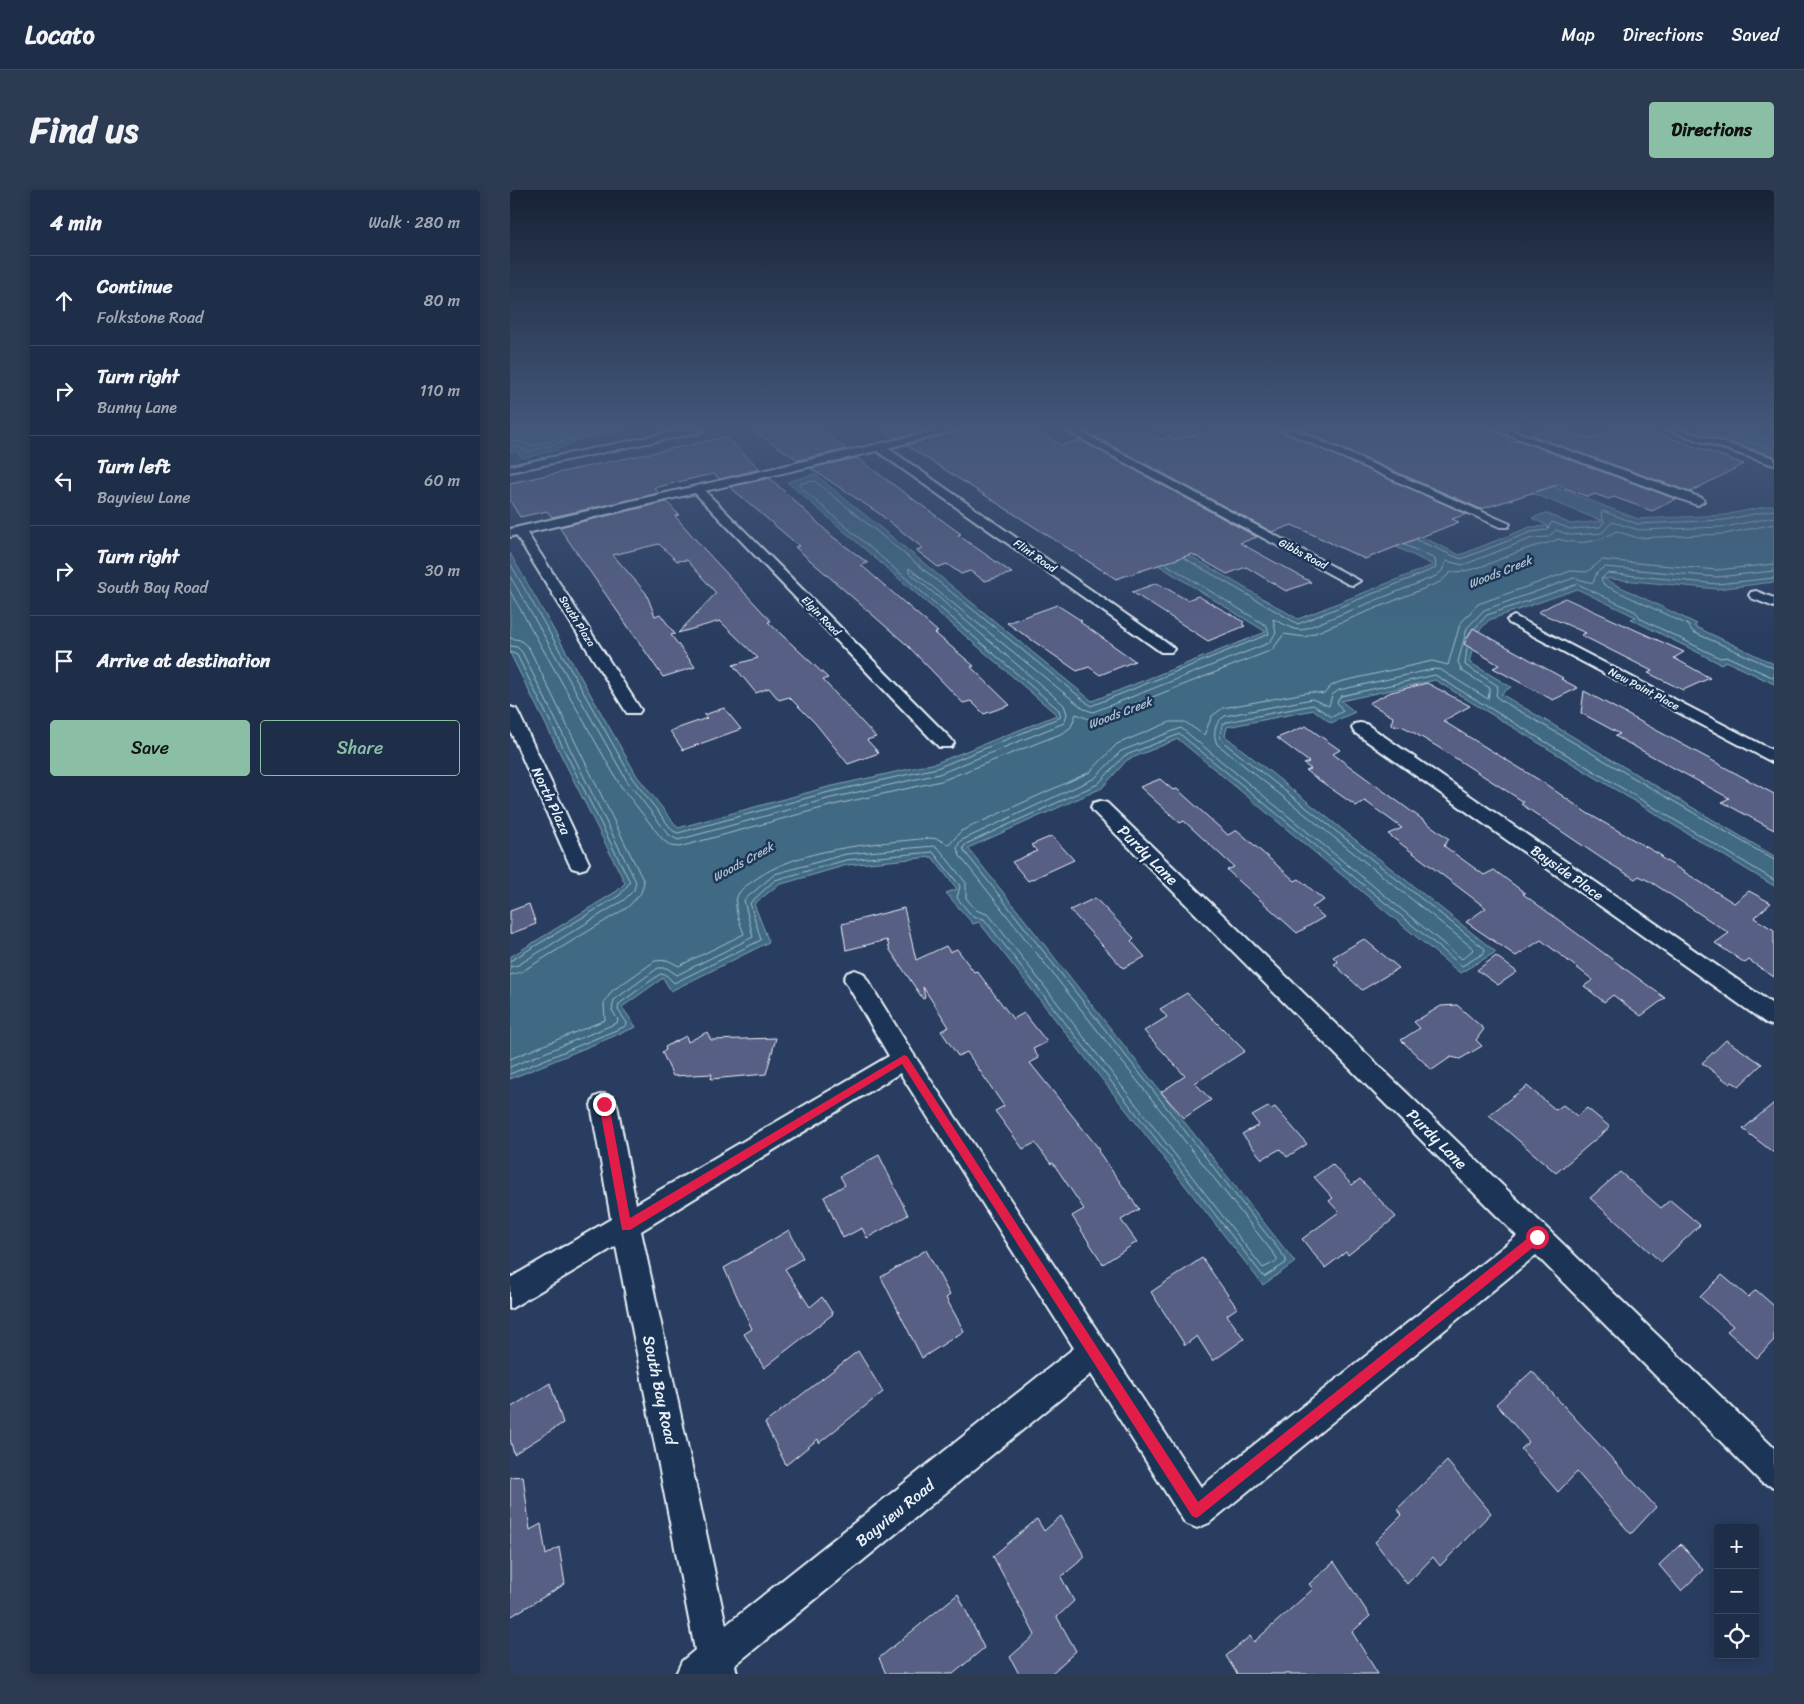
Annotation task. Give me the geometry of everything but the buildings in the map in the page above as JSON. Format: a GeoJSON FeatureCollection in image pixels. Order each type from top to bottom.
{"type":"FeatureCollection","features":[{"type":"Feature","properties":{"kind":"street"},"geometry":{"type":"LineString","coordinates":[[515,532],[658,498]]}},
{"type":"Feature","properties":{"kind":"street","name":"Elgin Road"},"geometry":{"type":"LineString","coordinates":[[706,498],[945,743]]}},
{"type":"Feature","properties":{"kind":"street","name":"Flint Road"},"geometry":{"type":"LineString","coordinates":[[952,498],[1166,649]]}},
{"type":"Feature","properties":{"kind":"street","name":"Gibbs Road"},"geometry":{"type":"LineString","coordinates":[[1198,498],[1353,581]]}},
{"type":"Feature","properties":{"kind":"street"},"geometry":{"type":"LineString","coordinates":[[1444,498],[1504,524]]}},
{"type":"Feature","properties":{"kind":"street"},"geometry":{"type":"LineString","coordinates":[[1690,498],[1698,501]]}},
{"type":"Feature","properties":{"kind":"street","name":"South Plaza"},"geometry":{"type":"LineString","coordinates":[[515,532],[633,710]]}},
{"type":"Feature","properties":{"kind":"street"},"geometry":{"type":"LineString","coordinates":[[1756,595],[1774,603]]}},
{"type":"Feature","properties":{"kind":"street","name":"New Point Place"},"geometry":{"type":"LineString","coordinates":[[1514,620],[1774,758]]}},
{"type":"Feature","properties":{"kind":"street","name":"North Plaza"},"geometry":{"type":"LineString","coordinates":[[510,712],[579,863]]}},
{"type":"Feature","properties":{"kind":"street","name":"Bayside Place"},"geometry":{"type":"LineString","coordinates":[[1360,728],[1774,1017]]}},
{"type":"Feature","properties":{"kind":"street","name":"Purdy Lane"},"geometry":{"type":"LineString","coordinates":[[1100,807],[1774,1471]]}},
{"type":"Feature","properties":{"kind":"street"},"geometry":{"type":"LineString","coordinates":[[855,979],[904,1059],[1197,1511],[1537,1237]]}},
{"type":"Feature","properties":{"kind":"street"},"geometry":{"type":"LineString","coordinates":[[510,1294],[904,1059]]}},
{"type":"Feature","properties":{"kind":"street","name":"South Bay Road"},"geometry":{"type":"LineString","coordinates":[[604,1104],[709,1669]]}},
{"type":"Feature","properties":{"kind":"street","name":"Bayview Road"},"geometry":{"type":"LineString","coordinates":[[709,1669],[1094,1352]]}},
{"type":"Feature","properties":{"kind":"water","name":"Woods Creek"},"geometry":{"type":"Polygon","coordinates":[[[806,498],[845,498],[1092,701],[1266,632],[1051,498],[1092,498],[1298,619],[1433,565],[1296,498],[1339,498],[1460,555],[1530,527],[1548,526],[1532,518],[1546,513],[1571,524],[1602,521],[1545,498],[1584,498],[1638,519],[1724,515],[1774,505],[1774,582],[1717,589],[1602,578],[1697,624],[1694,626],[1774,664],[1774,684],[1726,661],[1721,664],[1631,619],[1636,617],[1577,589],[1489,620],[1477,633],[1469,662],[1511,687],[1501,694],[1774,856],[1774,886],[1435,680],[1341,701],[1355,712],[1331,723],[1314,710],[1227,727],[1225,736],[1496,952],[1460,973],[1178,739],[1127,760],[1102,788],[968,848],[1295,1262],[1263,1285],[979,922],[973,924],[946,893],[957,889],[932,857],[847,865],[778,885],[754,904],[769,942],[671,991],[663,978],[622,1007],[636,1027],[510,1079],[510,957],[617,891],[625,883],[510,653],[510,553],[637,776],[678,828],[828,787],[936,763],[1057,715],[806,498]]]}},
{"type":"Feature","properties":{"kind":"route"},"geometry":{"type":"LineString","coordinates":[[604,1104],[626,1226],[904,1059],[1197,1511],[1537,1237]]}}]}
